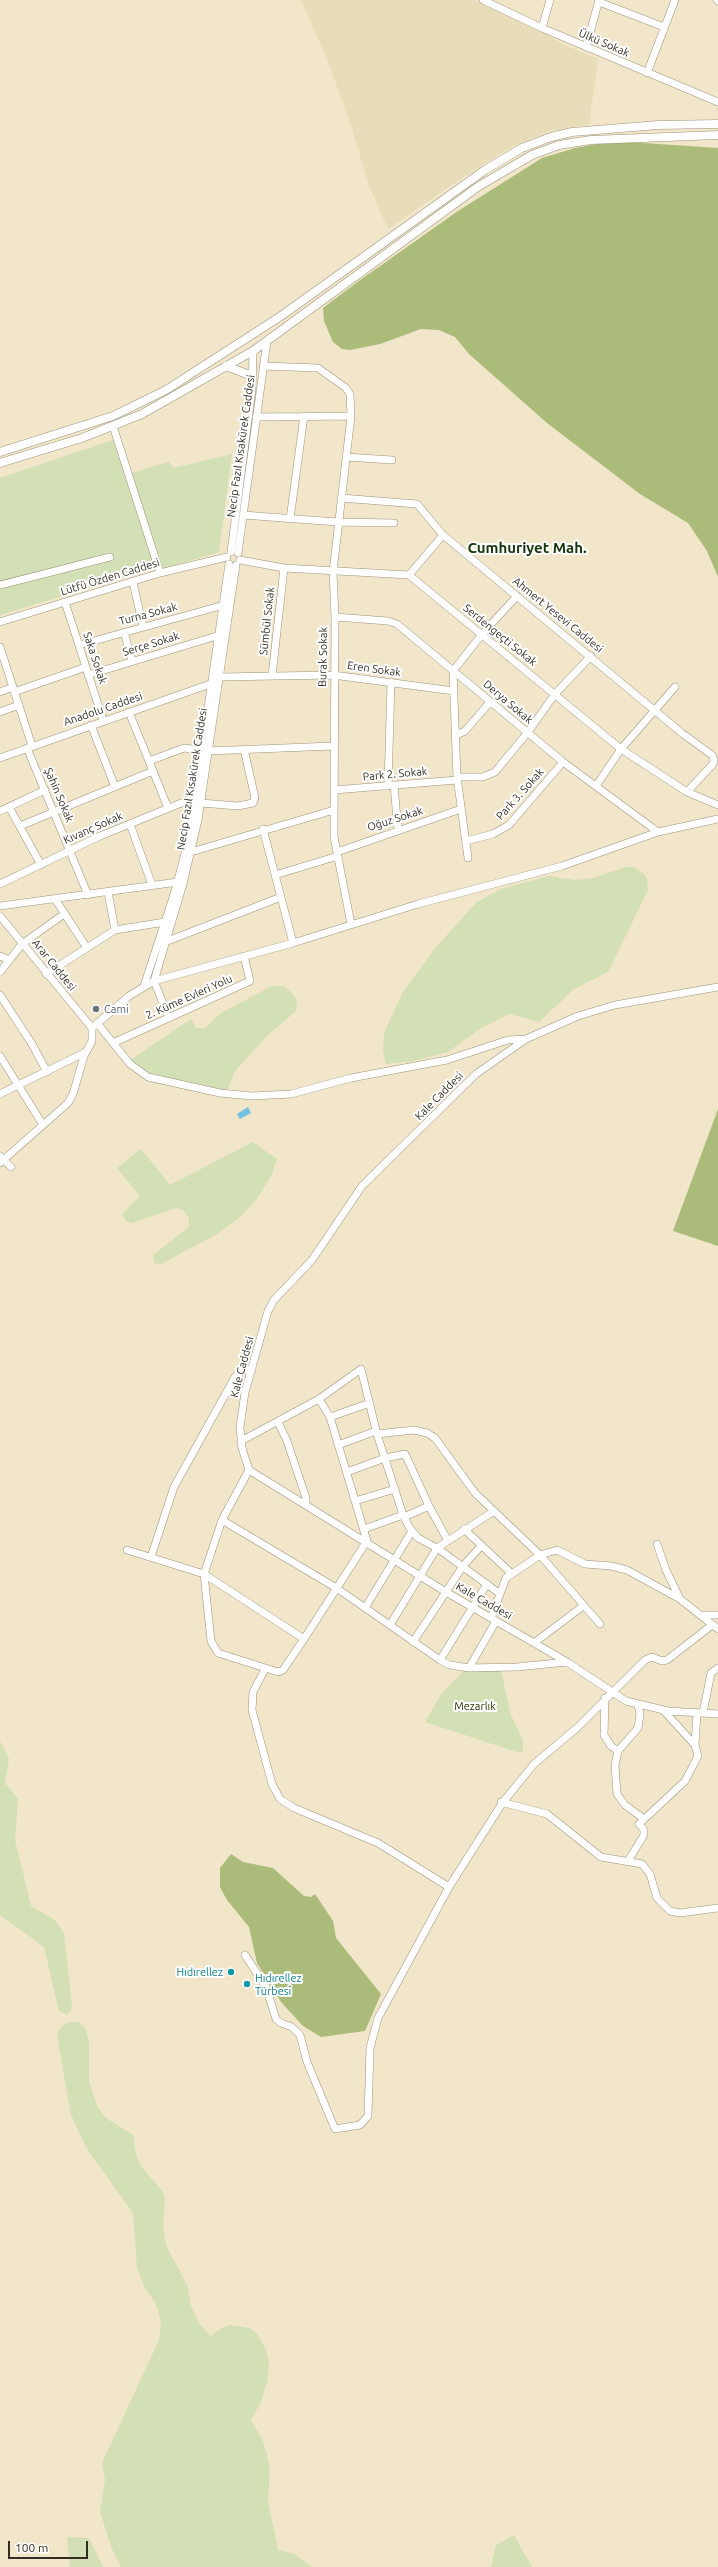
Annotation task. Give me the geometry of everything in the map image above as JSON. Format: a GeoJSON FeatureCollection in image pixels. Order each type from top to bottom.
{"type":"FeatureCollection","features":[{"type":"Feature","properties":{"kind":"main road"},"geometry":{"type":"LineString","coordinates":[[0,452],[128,409],[166,390],[260,330],[485,170],[526,146],[572,132],[658,125],[718,124]]}},
{"type":"Feature","properties":{"kind":"main road"},"geometry":{"type":"LineString","coordinates":[[0,463],[113,426],[142,414],[226,366],[267,341],[349,279],[479,186],[532,154],[560,145],[591,140],[718,135]]}},
{"type":"Feature","properties":{"kind":"main road"},"geometry":{"type":"LineString","coordinates":[[260,330],[267,341]]}},
{"type":"Feature","properties":{"kind":"main road"},"geometry":{"type":"LineString","coordinates":[[246,339],[253,350]]}},
{"type":"Feature","properties":{"kind":"main road"},"geometry":{"type":"LineString","coordinates":[[226,366],[252,376]]}},
{"type":"Feature","properties":{"kind":"street","name":"Ülkü Sokak"},"geometry":{"type":"LineString","coordinates":[[483,0],[542,28],[718,102]]}},
{"type":"Feature","properties":{"kind":"street"},"geometry":{"type":"LineString","coordinates":[[542,28],[550,0]]}},
{"type":"Feature","properties":{"kind":"street"},"geometry":{"type":"LineString","coordinates":[[647,73],[675,0]]}},
{"type":"Feature","properties":{"kind":"street"},"geometry":{"type":"LineString","coordinates":[[586,47],[599,1],[664,27]]}},
{"type":"Feature","properties":{"kind":"street","name":"Necip Fazıl Kısakürek Caddesi"},"geometry":{"type":"LineString","coordinates":[[206,750],[213,683],[224,605],[243,515],[267,341]]}},
{"type":"Feature","properties":{"kind":"street","name":"Necip Fazıl Kısakürek Caddesi"},"geometry":{"type":"LineString","coordinates":[[154,981],[191,852],[206,750],[219,677],[252,376],[253,350]]}},
{"type":"Feature","properties":{"kind":"street","name":"Burak Sokak"},"geometry":{"type":"LineString","coordinates":[[263,366],[318,368],[349,390],[351,416],[337,522],[333,572],[335,617],[334,837],[351,924]]}},
{"type":"Feature","properties":{"kind":"street"},"geometry":{"type":"LineString","coordinates":[[290,519],[304,416]]}},
{"type":"Feature","properties":{"kind":"street"},"geometry":{"type":"LineString","coordinates":[[256,417],[351,416]]}},
{"type":"Feature","properties":{"kind":"street"},"geometry":{"type":"LineString","coordinates":[[113,426],[160,573]]}},
{"type":"Feature","properties":{"kind":"street"},"geometry":{"type":"LineString","coordinates":[[346,457],[392,460]]}},
{"type":"Feature","properties":{"kind":"street","name":"Ahmert Yesevi Caddesi"},"geometry":{"type":"LineString","coordinates":[[340,498],[417,504],[444,535],[655,710],[713,756],[712,764],[687,792]]}},
{"type":"Feature","properties":{"kind":"street"},"geometry":{"type":"LineString","coordinates":[[243,515],[337,522],[394,523]]}},
{"type":"Feature","properties":{"kind":"street"},"geometry":{"type":"LineString","coordinates":[[233,558],[284,568],[333,572],[409,575],[444,535]]}},
{"type":"Feature","properties":{"kind":"street"},"geometry":{"type":"LineString","coordinates":[[0,585],[110,557]]}},
{"type":"Feature","properties":{"kind":"street","name":"Lütfü Özden Caddesi"},"geometry":{"type":"LineString","coordinates":[[0,622],[160,573],[233,558]]}},
{"type":"Feature","properties":{"kind":"street","name":"Sümbül Sokak"},"geometry":{"type":"LineString","coordinates":[[272,676],[284,568]]}},
{"type":"Feature","properties":{"kind":"street","name":"Serdengeçti Sokak"},"geometry":{"type":"LineString","coordinates":[[409,575],[621,748],[687,792],[718,805]]}},
{"type":"Feature","properties":{"kind":"street"},"geometry":{"type":"LineString","coordinates":[[132,582],[143,627]]}},
{"type":"Feature","properties":{"kind":"street"},"geometry":{"type":"LineString","coordinates":[[468,858],[457,779],[453,671],[517,596]]}},
{"type":"Feature","properties":{"kind":"street","name":"Saka Sokak"},"geometry":{"type":"LineString","coordinates":[[65,602],[103,720]]}},
{"type":"Feature","properties":{"kind":"street","name":"Turna Sokak"},"geometry":{"type":"LineString","coordinates":[[79,644],[224,605]]}},
{"type":"Feature","properties":{"kind":"street","name":"Derya Sokak"},"geometry":{"type":"LineString","coordinates":[[335,617],[394,622],[563,762],[658,832]]}},
{"type":"Feature","properties":{"kind":"street"},"geometry":{"type":"LineString","coordinates":[[124,632],[132,661]]}},
{"type":"Feature","properties":{"kind":"street","name":"Serçe Sokak"},"geometry":{"type":"LineString","coordinates":[[0,692],[14,690],[132,661],[220,635]]}},
{"type":"Feature","properties":{"kind":"street","name":"Şahin Sokak"},"geometry":{"type":"LineString","coordinates":[[0,647],[19,705],[30,747],[45,790],[88,895]]}},
{"type":"Feature","properties":{"kind":"street","name":"Park 2. Sokak"},"geometry":{"type":"LineString","coordinates":[[334,790],[483,777],[492,774],[528,732],[555,694],[590,656]]}},
{"type":"Feature","properties":{"kind":"street","name":"Eren Sokak"},"geometry":{"type":"LineString","coordinates":[[219,677],[334,675],[454,691]]}},
{"type":"Feature","properties":{"kind":"street"},"geometry":{"type":"LineString","coordinates":[[391,682],[391,786],[398,830]]}},
{"type":"Feature","properties":{"kind":"street","name":"Anadolu Caddesi"},"geometry":{"type":"LineString","coordinates":[[0,758],[103,720],[213,683]]}},
{"type":"Feature","properties":{"kind":"street"},"geometry":{"type":"LineString","coordinates":[[596,786],[621,748],[675,686]]}},
{"type":"Feature","properties":{"kind":"street"},"geometry":{"type":"LineString","coordinates":[[456,735],[465,731],[490,702]]}},
{"type":"Feature","properties":{"kind":"street"},"geometry":{"type":"LineString","coordinates":[[0,712],[19,705]]}},
{"type":"Feature","properties":{"kind":"street"},"geometry":{"type":"LineString","coordinates":[[129,712],[168,808]]}},
{"type":"Feature","properties":{"kind":"street"},"geometry":{"type":"LineString","coordinates":[[91,725],[115,787]]}},
{"type":"Feature","properties":{"kind":"street"},"geometry":{"type":"LineString","coordinates":[[149,761],[181,749],[206,750],[334,746]]}},
{"type":"Feature","properties":{"kind":"street"},"geometry":{"type":"LineString","coordinates":[[198,800],[243,806],[254,802],[255,798],[244,749]]}},
{"type":"Feature","properties":{"kind":"street","name":"Park 3. Sokak"},"geometry":{"type":"LineString","coordinates":[[466,841],[493,834],[508,825],[563,762]]}},
{"type":"Feature","properties":{"kind":"street"},"geometry":{"type":"LineString","coordinates":[[20,826],[153,771]]}},
{"type":"Feature","properties":{"kind":"street"},"geometry":{"type":"LineString","coordinates":[[0,811],[45,790]]}},
{"type":"Feature","properties":{"kind":"street","name":"Necip Fazıl Kısakürek Caddesi"},"geometry":{"type":"LineString","coordinates":[[144,986],[178,882],[198,800]]}},
{"type":"Feature","properties":{"kind":"street","name":"Kıvanç Sokak"},"geometry":{"type":"LineString","coordinates":[[0,884],[70,850],[130,824],[168,808],[198,800]]}},
{"type":"Feature","properties":{"kind":"street"},"geometry":{"type":"LineString","coordinates":[[9,807],[40,865]]}},
{"type":"Feature","properties":{"kind":"street","name":"Oğuz Sokak"},"geometry":{"type":"LineString","coordinates":[[275,875],[337,854],[398,830],[461,809]]}},
{"type":"Feature","properties":{"kind":"street"},"geometry":{"type":"LineString","coordinates":[[191,852],[263,829],[334,810]]}},
{"type":"Feature","properties":{"kind":"street"},"geometry":{"type":"LineString","coordinates":[[11,1167],[1,1159],[43,1125],[71,1099],[86,1051],[92,1041],[94,1026],[144,986],[154,981],[293,943],[351,924],[562,866],[658,832],[718,819]]}},
{"type":"Feature","properties":{"kind":"street"},"geometry":{"type":"LineString","coordinates":[[130,824],[152,885]]}},
{"type":"Feature","properties":{"kind":"street"},"geometry":{"type":"LineString","coordinates":[[263,829],[293,943]]}},
{"type":"Feature","properties":{"kind":"street"},"geometry":{"type":"LineString","coordinates":[[0,906],[178,882]]}},
{"type":"Feature","properties":{"kind":"street"},"geometry":{"type":"LineString","coordinates":[[108,892],[115,930]]}},
{"type":"Feature","properties":{"kind":"street"},"geometry":{"type":"LineString","coordinates":[[165,942],[281,897]]}},
{"type":"Feature","properties":{"kind":"street"},"geometry":{"type":"LineString","coordinates":[[55,899],[87,948]]}},
{"type":"Feature","properties":{"kind":"street"},"geometry":{"type":"LineString","coordinates":[[0,972],[22,944],[64,914]]}},
{"type":"Feature","properties":{"kind":"street","name":"Arar Caddesi"},"geometry":{"type":"LineString","coordinates":[[0,916],[46,974],[94,1026],[113,1043],[130,1064],[148,1077],[220,1093],[262,1096],[291,1094],[350,1078],[436,1062],[501,1042],[526,1039]]}},
{"type":"Feature","properties":{"kind":"street"},"geometry":{"type":"LineString","coordinates":[[46,974],[115,930],[165,922]]}},
{"type":"Feature","properties":{"kind":"street"},"geometry":{"type":"LineString","coordinates":[[0,956],[9,960]]}},
{"type":"Feature","properties":{"kind":"street","name":"2. Küme Evleri Yolu"},"geometry":{"type":"LineString","coordinates":[[113,1043],[250,981],[244,956]]}},
{"type":"Feature","properties":{"kind":"street"},"geometry":{"type":"LineString","coordinates":[[154,981],[169,1018]]}},
{"type":"Feature","properties":{"kind":"street","name":"Kale Caddesi"},"geometry":{"type":"LineString","coordinates":[[718,987],[601,1009],[570,1019],[526,1039],[476,1074],[362,1186],[312,1260],[274,1300],[268,1311],[240,1420],[241,1441],[249,1470],[367,1541],[394,1560],[446,1592],[567,1662],[626,1701],[663,1710],[718,1714]]}},
{"type":"Feature","properties":{"kind":"street"},"geometry":{"type":"LineString","coordinates":[[0,995],[32,1044],[47,1072]]}},
{"type":"Feature","properties":{"kind":"street"},"geometry":{"type":"LineString","coordinates":[[0,1094],[18,1084],[47,1072],[86,1051]]}},
{"type":"Feature","properties":{"kind":"street"},"geometry":{"type":"LineString","coordinates":[[0,1056],[43,1125]]}},
{"type":"Feature","properties":{"kind":"street"},"geometry":{"type":"LineString","coordinates":[[151,1557],[174,1488],[235,1377],[242,1371],[252,1369]]}},
{"type":"Feature","properties":{"kind":"street"},"geometry":{"type":"LineString","coordinates":[[241,1441],[319,1399],[362,1369],[377,1433],[404,1516],[412,1531],[418,1538],[437,1548],[499,1593]]}},
{"type":"Feature","properties":{"kind":"street"},"geometry":{"type":"LineString","coordinates":[[249,1470],[222,1520],[204,1574],[214,1649],[218,1653],[275,1672],[283,1670],[338,1588],[367,1541],[330,1417],[319,1399]]}},
{"type":"Feature","properties":{"kind":"street"},"geometry":{"type":"LineString","coordinates":[[330,1417],[370,1403]]}},
{"type":"Feature","properties":{"kind":"street"},"geometry":{"type":"LineString","coordinates":[[278,1422],[288,1445],[306,1498],[306,1504]]}},
{"type":"Feature","properties":{"kind":"street"},"geometry":{"type":"LineString","coordinates":[[338,1445],[377,1433],[410,1429],[431,1435],[439,1442],[467,1484],[540,1555],[600,1624]]}},
{"type":"Feature","properties":{"kind":"street"},"geometry":{"type":"LineString","coordinates":[[347,1472],[385,1458],[405,1454],[428,1506],[448,1541]]}},
{"type":"Feature","properties":{"kind":"street"},"geometry":{"type":"LineString","coordinates":[[355,1501],[395,1489]]}},
{"type":"Feature","properties":{"kind":"street"},"geometry":{"type":"LineString","coordinates":[[364,1529],[404,1516],[428,1506]]}},
{"type":"Feature","properties":{"kind":"street"},"geometry":{"type":"LineString","coordinates":[[390,1625],[437,1548],[464,1529],[494,1511]]}},
{"type":"Feature","properties":{"kind":"street"},"geometry":{"type":"LineString","coordinates":[[222,1520],[338,1588],[440,1660],[456,1666],[469,1668],[517,1667],[567,1662]]}},
{"type":"Feature","properties":{"kind":"street"},"geometry":{"type":"LineString","coordinates":[[464,1529],[510,1573]]}},
{"type":"Feature","properties":{"kind":"street"},"geometry":{"type":"LineString","coordinates":[[365,1608],[412,1531]]}},
{"type":"Feature","properties":{"kind":"street"},"geometry":{"type":"LineString","coordinates":[[657,1544],[666,1570],[680,1599]]}},
{"type":"Feature","properties":{"kind":"street"},"geometry":{"type":"LineString","coordinates":[[414,1642],[462,1566],[481,1546]]}},
{"type":"Feature","properties":{"kind":"street"},"geometry":{"type":"LineString","coordinates":[[127,1550],[204,1574],[304,1639]]}},
{"type":"Feature","properties":{"kind":"street"},"geometry":{"type":"LineString","coordinates":[[245,1955],[266,1987],[276,2019],[281,2023],[292,2027],[300,2035],[307,2062],[335,2130],[358,2126],[368,2116],[369,2056],[376,2025],[449,1886],[502,1802],[534,1764],[578,1727],[611,1691],[645,1660],[652,1658],[662,1661],[667,1660],[715,1627],[702,1615],[680,1599],[622,1568],[585,1564],[557,1550],[540,1555],[510,1573],[503,1581],[494,1620],[469,1668]]}},
{"type":"Feature","properties":{"kind":"street"},"geometry":{"type":"LineString","coordinates":[[440,1660],[487,1584]]}},
{"type":"Feature","properties":{"kind":"street"},"geometry":{"type":"LineString","coordinates":[[534,1643],[583,1606]]}},
{"type":"Feature","properties":{"kind":"street"},"geometry":{"type":"LineString","coordinates":[[702,1615],[718,1615]]}},
{"type":"Feature","properties":{"kind":"street"},"geometry":{"type":"LineString","coordinates":[[628,1861],[644,1835],[644,1830],[639,1824],[688,1777],[698,1756],[695,1745],[700,1713],[711,1672],[718,1668]]}},
{"type":"Feature","properties":{"kind":"street"},"geometry":{"type":"LineString","coordinates":[[265,1669],[253,1692],[252,1710],[272,1784],[280,1799],[294,1808],[378,1843],[449,1886]]}},
{"type":"Feature","properties":{"kind":"street"},"geometry":{"type":"LineString","coordinates":[[605,1698],[604,1735],[608,1743],[618,1751]]}},
{"type":"Feature","properties":{"kind":"street"},"geometry":{"type":"LineString","coordinates":[[638,1705],[640,1719],[638,1728],[618,1751],[615,1766],[617,1794],[625,1805],[644,1819]]}},
{"type":"Feature","properties":{"kind":"street"},"geometry":{"type":"LineString","coordinates":[[663,1710],[695,1745]]}},
{"type":"Feature","properties":{"kind":"street"},"geometry":{"type":"LineString","coordinates":[[502,1802],[548,1814],[596,1854],[609,1859],[639,1863],[648,1871],[657,1898],[670,1911],[680,1913],[718,1908]]}},
{"type":"Feature","properties":{"kind":"green space"},"geometry":{"type":"Polygon","coordinates":[[[614,141],[718,148],[718,577],[707,551],[688,523],[640,494],[547,423],[469,354],[455,337],[439,330],[421,329],[380,344],[350,350],[342,349],[333,342],[324,321],[323,308],[356,283],[458,211],[542,158],[575,148],[614,141]]]}},
{"type":"Feature","properties":{"kind":"green space"},"geometry":{"type":"Polygon","coordinates":[[[113,440],[155,568],[0,615],[0,478],[113,440]]]}},
{"type":"Feature","properties":{"kind":"green space"},"geometry":{"type":"Polygon","coordinates":[[[232,454],[219,552],[162,569],[131,473],[169,462],[173,468],[232,454]]]}},
{"type":"Feature","properties":{"kind":"green space"},"geometry":{"type":"Polygon","coordinates":[[[626,867],[634,867],[643,873],[647,879],[648,890],[608,972],[574,989],[539,1022],[510,1014],[481,1028],[448,1052],[413,1061],[386,1064],[383,1051],[384,1033],[403,992],[436,947],[477,902],[501,889],[549,876],[575,880],[593,878],[626,867]]]}},
{"type":"Feature","properties":{"kind":"green space"},"geometry":{"type":"Polygon","coordinates":[[[272,986],[283,986],[291,992],[297,1000],[296,1011],[267,1036],[235,1071],[224,1098],[150,1082],[136,1074],[126,1063],[191,1019],[196,1028],[205,1028],[221,1013],[272,986]]]}},
{"type":"Feature","properties":{"kind":"green space"},"geometry":{"type":"Polygon","coordinates":[[[718,1109],[718,1246],[673,1231],[718,1109]]]}},
{"type":"Feature","properties":{"kind":"green space"},"geometry":{"type":"Polygon","coordinates":[[[253,1142],[277,1159],[271,1176],[256,1200],[240,1217],[217,1234],[161,1264],[155,1263],[153,1255],[189,1227],[189,1218],[183,1210],[177,1208],[132,1223],[126,1221],[122,1214],[140,1196],[117,1168],[141,1149],[170,1185],[253,1142]]]}},
{"type":"Feature","properties":{"kind":"green space","name":"Mezarlık"},"geometry":{"type":"Polygon","coordinates":[[[501,1669],[510,1713],[523,1740],[523,1751],[520,1753],[425,1722],[442,1693],[464,1671],[501,1669]]]}},
{"type":"Feature","properties":{"kind":"green space"},"geometry":{"type":"Polygon","coordinates":[[[0,1741],[9,1759],[5,1783],[18,1799],[15,1840],[31,1906],[55,1920],[64,1933],[72,2008],[67,2015],[59,2011],[44,1947],[0,1915],[0,1741]]]}},
{"type":"Feature","properties":{"kind":"green space"},"geometry":{"type":"Polygon","coordinates":[[[231,1854],[243,1862],[273,1868],[304,1896],[311,1897],[315,1894],[333,1921],[336,1938],[381,1994],[365,2031],[321,2037],[303,2026],[281,2002],[257,1963],[249,1927],[227,1900],[220,1887],[220,1868],[231,1854]]]}},
{"type":"Feature","properties":{"kind":"green space"},"geometry":{"type":"Polygon","coordinates":[[[70,2022],[79,2022],[86,2029],[89,2043],[89,2081],[98,2108],[106,2118],[133,2135],[136,2155],[141,2166],[163,2192],[165,2200],[163,2223],[166,2245],[188,2287],[191,2306],[199,2323],[211,2336],[221,2328],[230,2325],[249,2328],[257,2334],[266,2350],[269,2362],[267,2382],[261,2402],[251,2420],[262,2439],[267,2454],[270,2471],[268,2501],[278,2550],[295,2554],[312,2567],[121,2567],[112,2549],[100,2512],[105,2480],[102,2463],[159,2340],[161,2321],[156,2304],[145,2288],[137,2268],[133,2213],[87,2149],[71,2115],[57,2035],[62,2026],[70,2022]]]}},
{"type":"Feature","properties":{"kind":"green space"},"geometry":{"type":"Polygon","coordinates":[[[514,2535],[532,2567],[491,2567],[496,2545],[514,2535]]]}},
{"type":"Feature","properties":{"kind":"green space"},"geometry":{"type":"Polygon","coordinates":[[[67,2537],[89,2538],[103,2567],[70,2567],[67,2537]]]}},
{"type":"Feature","properties":{"kind":"sand"},"geometry":{"type":"Polygon","coordinates":[[[301,0],[474,0],[503,11],[565,45],[598,59],[589,124],[548,132],[513,146],[468,174],[388,229],[369,186],[352,128],[327,59],[301,0]]]}},
{"type":"Feature","properties":{"kind":"water"},"geometry":{"type":"Polygon","coordinates":[[[248,1107],[251,1113],[240,1119],[237,1114],[248,1107]]]}},
{"type":"Feature","properties":{"kind":"place","name":"Cami"},"geometry":{"type":"Point","coordinates":[96,1009]}},
{"type":"Feature","properties":{"kind":"place","name":"Hıdırellez"},"geometry":{"type":"Point","coordinates":[231,1972]}},
{"type":"Feature","properties":{"kind":"place","name":"Hıdırellez Türbesi"},"geometry":{"type":"Point","coordinates":[247,1984]}},
{"type":"Feature","properties":{"kind":"district","name":"Cumhuriyet Mah."},"geometry":{"type":"Point","coordinates":[527,548]}}]}
